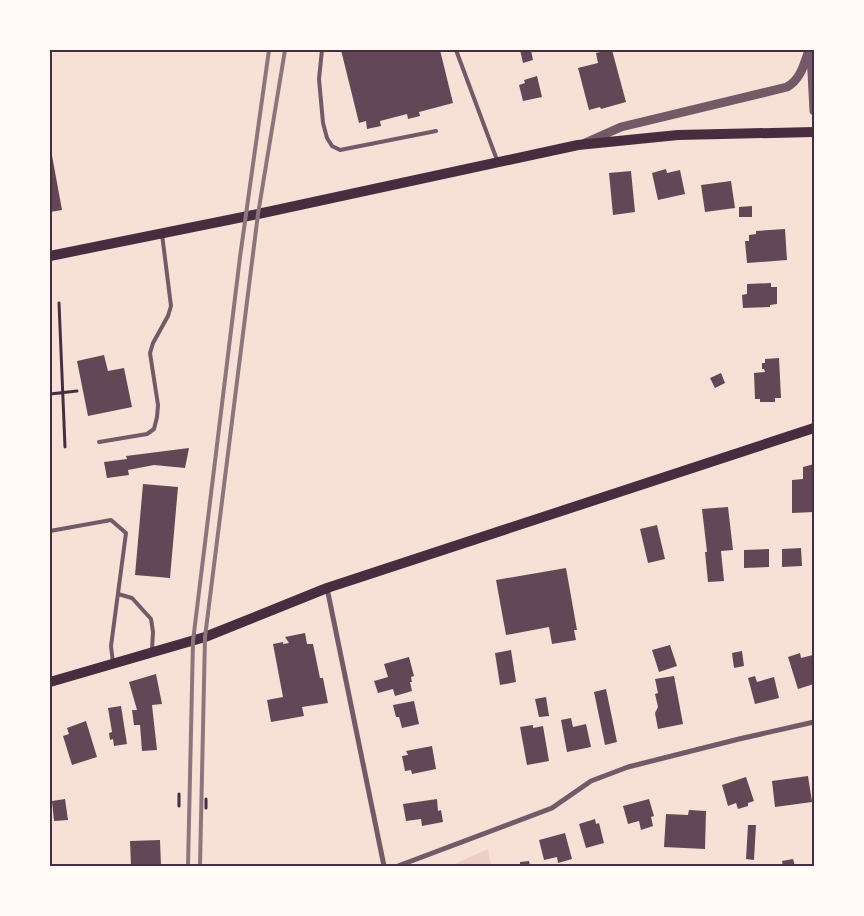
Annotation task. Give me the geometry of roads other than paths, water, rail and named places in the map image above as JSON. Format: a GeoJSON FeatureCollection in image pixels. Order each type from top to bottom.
{"type":"FeatureCollection","features":[{"type":"Feature","properties":{"kind":"main road"},"geometry":{"type":"LineString","coordinates":[[50,256],[258,214],[580,145],[678,135],[814,132]]}},
{"type":"Feature","properties":{"kind":"main road"},"geometry":{"type":"LineString","coordinates":[[50,682],[205,638],[327,588],[814,428]]}},
{"type":"Feature","properties":{"kind":"street"},"geometry":{"type":"LineString","coordinates":[[810,50],[814,111]]}},
{"type":"Feature","properties":{"kind":"street"},"geometry":{"type":"LineString","coordinates":[[580,145],[621,127],[787,87],[793,84],[802,71],[810,50]]}},
{"type":"Feature","properties":{"kind":"street"},"geometry":{"type":"LineString","coordinates":[[327,588],[384,866]]}},
{"type":"Feature","properties":{"kind":"street"},"geometry":{"type":"LineString","coordinates":[[398,866],[552,808],[591,781],[628,767],[814,722]]}},
{"type":"Feature","properties":{"kind":"lane"},"geometry":{"type":"LineString","coordinates":[[322,50],[319,79],[325,131],[332,146],[340,150],[436,131]]}},
{"type":"Feature","properties":{"kind":"lane"},"geometry":{"type":"LineString","coordinates":[[456,50],[498,163]]}},
{"type":"Feature","properties":{"kind":"lane"},"geometry":{"type":"LineString","coordinates":[[99,442],[147,434],[154,429],[158,417],[150,353],[171,306],[162,234]]}},
{"type":"Feature","properties":{"kind":"lane"},"geometry":{"type":"LineString","coordinates":[[50,531],[111,520],[126,534],[111,646],[113,663]]}},
{"type":"Feature","properties":{"kind":"lane"},"geometry":{"type":"LineString","coordinates":[[118,594],[132,598],[151,619],[153,632],[152,652]]}},
{"type":"Feature","properties":{"kind":"railway"},"geometry":{"type":"LineString","coordinates":[[188,866],[193,641],[240,257],[269,50]]}},
{"type":"Feature","properties":{"kind":"railway"},"geometry":{"type":"LineString","coordinates":[[200,866],[205,637],[258,214],[285,50]]}}]}
